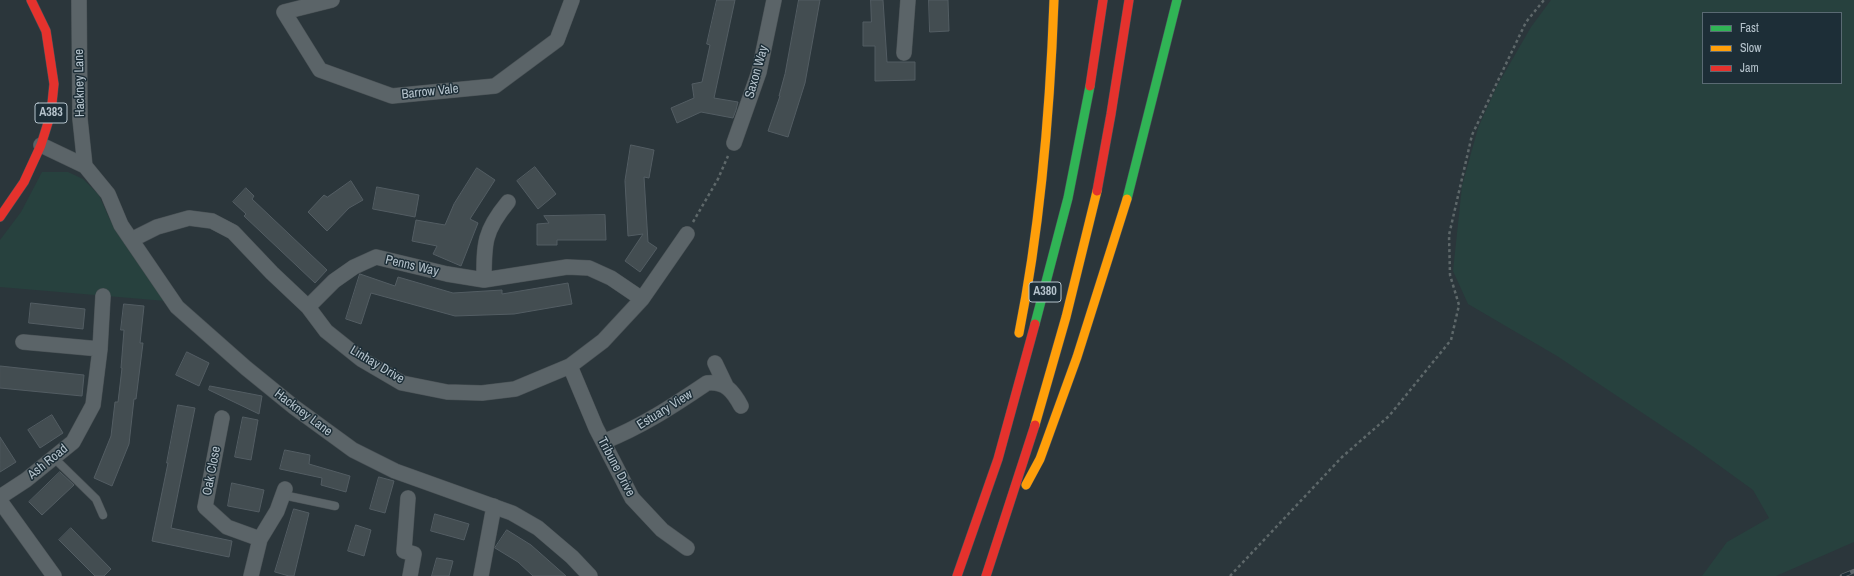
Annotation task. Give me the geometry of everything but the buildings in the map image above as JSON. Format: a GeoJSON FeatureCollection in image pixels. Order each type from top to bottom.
{"type":"FeatureCollection","features":[{"type":"Feature","properties":{"kind":"main road","name":"A383"},"geometry":{"type":"LineString","coordinates":[[0,217],[24,182],[41,145],[51,113],[54,84],[46,31],[31,0]]}},
{"type":"Feature","properties":{"kind":"main road","name":"A380"},"geometry":{"type":"LineString","coordinates":[[1016,344],[1026,301],[1035,245],[1044,163],[1054,0]]}},
{"type":"Feature","properties":{"kind":"main road","name":"A380"},"geometry":{"type":"LineString","coordinates":[[957,576],[998,459],[1045,290],[1068,198],[1086,108],[1103,0]]}},
{"type":"Feature","properties":{"kind":"main road","name":"A380"},"geometry":{"type":"LineString","coordinates":[[986,576],[1056,353],[1088,228],[1107,139],[1130,0]]}},
{"type":"Feature","properties":{"kind":"main road","name":"A380"},"geometry":{"type":"LineString","coordinates":[[1002,529],[1040,459],[1105,272],[1128,194],[1177,0]]}},
{"type":"Feature","properties":{"kind":"main road","name":"A380"},"geometry":{"type":"LineString","coordinates":[[998,459],[1008,389]]}},
{"type":"Feature","properties":{"kind":"street","name":"Hackney Lane"},"geometry":{"type":"LineString","coordinates":[[79,0],[80,119],[85,166]]}},
{"type":"Feature","properties":{"kind":"street","name":"Barrow Vale"},"geometry":{"type":"LineString","coordinates":[[332,0],[284,12],[320,70],[392,96],[495,86],[557,40],[572,0]]}},
{"type":"Feature","properties":{"kind":"street","name":"Saxon Way"},"geometry":{"type":"LineString","coordinates":[[734,143],[759,72],[774,0]]}},
{"type":"Feature","properties":{"kind":"street"},"geometry":{"type":"LineString","coordinates":[[904,53],[908,0]]}},
{"type":"Feature","properties":{"kind":"street","name":"Hackney Lane"},"geometry":{"type":"LineString","coordinates":[[41,145],[85,166],[108,194],[121,225],[177,307],[246,368],[294,407],[353,450],[395,471],[512,513],[538,528],[572,556],[590,576]]}},
{"type":"Feature","properties":{"kind":"street"},"geometry":{"type":"LineString","coordinates":[[484,280],[484,251],[488,229],[508,202]]}},
{"type":"Feature","properties":{"kind":"street","name":"Linhay Drive"},"geometry":{"type":"LineString","coordinates":[[131,240],[157,227],[189,218],[212,221],[233,232],[272,273],[308,307],[326,331],[361,359],[402,383],[447,392],[482,393],[515,389],[570,366],[603,341],[642,299],[687,234]]}},
{"type":"Feature","properties":{"kind":"street","name":"Penns Way"},"geometry":{"type":"LineString","coordinates":[[308,307],[334,281],[354,267],[376,257],[447,274],[484,280],[567,267],[588,268],[611,278],[642,299]]}},
{"type":"Feature","properties":{"kind":"street","name":"Ash Road"},"geometry":{"type":"LineString","coordinates":[[0,497],[26,480],[73,442],[93,405],[100,349],[103,296]]}},
{"type":"Feature","properties":{"kind":"street"},"geometry":{"type":"LineString","coordinates":[[23,342],[100,349]]}},
{"type":"Feature","properties":{"kind":"street"},"geometry":{"type":"LineString","coordinates":[[715,363],[726,386],[735,395],[741,406]]}},
{"type":"Feature","properties":{"kind":"street","name":"Tribune Drive"},"geometry":{"type":"LineString","coordinates":[[570,366],[596,428],[624,486],[640,509],[662,530],[687,548]]}},
{"type":"Feature","properties":{"kind":"street","name":"Estuary View"},"geometry":{"type":"LineString","coordinates":[[604,442],[631,431],[656,417],[707,383],[714,382],[726,386]]}},
{"type":"Feature","properties":{"kind":"street","name":"Oak Close"},"geometry":{"type":"LineString","coordinates":[[222,418],[204,507],[227,527],[260,539]]}},
{"type":"Feature","properties":{"kind":"street"},"geometry":{"type":"LineString","coordinates":[[250,576],[260,539],[277,511],[284,492]]}},
{"type":"Feature","properties":{"kind":"street"},"geometry":{"type":"LineString","coordinates":[[408,498],[404,551],[414,554],[410,576]]}},
{"type":"Feature","properties":{"kind":"street"},"geometry":{"type":"LineString","coordinates":[[0,501],[54,576]]}},
{"type":"Feature","properties":{"kind":"street"},"geometry":{"type":"LineString","coordinates":[[481,576],[494,506]]}},
{"type":"Feature","properties":{"kind":"lane"},"geometry":{"type":"LineString","coordinates":[[53,457],[96,498],[103,515]]}},
{"type":"Feature","properties":{"kind":"lane"},"geometry":{"type":"LineString","coordinates":[[284,492],[335,506]]}},
{"type":"Feature","properties":{"kind":"path"},"geometry":{"type":"LineString","coordinates":[[1230,576],[1342,457],[1389,416],[1451,340],[1459,305],[1450,275],[1450,235],[1472,135],[1526,22],[1544,0]]}},
{"type":"Feature","properties":{"kind":"path"},"geometry":{"type":"LineString","coordinates":[[687,234],[718,180],[734,143]]}},
{"type":"Feature","properties":{"kind":"green space"},"geometry":{"type":"Polygon","coordinates":[[[1551,0],[1854,0],[1854,542],[1776,576],[1702,576],[1727,542],[1769,518],[1753,490],[1695,448],[1557,356],[1468,304],[1453,271],[1462,186],[1478,128],[1497,86],[1531,27],[1551,0]]]}},
{"type":"Feature","properties":{"kind":"green space"},"geometry":{"type":"Polygon","coordinates":[[[42,172],[68,172],[83,179],[99,195],[109,218],[166,301],[0,287],[0,240],[21,212],[42,172]]]}},
{"type":"Feature","properties":{"kind":"railway"},"geometry":{"type":"LineString","coordinates":[[1842,576],[1854,571]]}},
{"type":"Feature","properties":{"kind":"traffic: fast"},"geometry":{"type":"LineString","coordinates":[[1127,199],[1177,0]]}},
{"type":"Feature","properties":{"kind":"traffic: fast"},"geometry":{"type":"LineString","coordinates":[[1035,324],[1068,198],[1090,86]]}},
{"type":"Feature","properties":{"kind":"traffic: slow"},"geometry":{"type":"LineString","coordinates":[[1019,333],[1027,292],[1039,209],[1047,126],[1054,0]]}},
{"type":"Feature","properties":{"kind":"traffic: slow"},"geometry":{"type":"LineString","coordinates":[[1035,425],[1066,317],[1097,191]]}},
{"type":"Feature","properties":{"kind":"traffic: slow"},"geometry":{"type":"LineString","coordinates":[[1026,485],[1040,459],[1077,357],[1127,199]]}},
{"type":"Feature","properties":{"kind":"traffic: jam"},"geometry":{"type":"LineString","coordinates":[[0,217],[24,182],[41,145],[51,113],[54,84],[46,31],[31,0]]}},
{"type":"Feature","properties":{"kind":"traffic: jam"},"geometry":{"type":"LineString","coordinates":[[1090,86],[1103,0]]}},
{"type":"Feature","properties":{"kind":"traffic: jam"},"geometry":{"type":"LineString","coordinates":[[1097,191],[1129,0]]}},
{"type":"Feature","properties":{"kind":"traffic: jam"},"geometry":{"type":"LineString","coordinates":[[957,576],[998,459],[1035,324]]}},
{"type":"Feature","properties":{"kind":"traffic: jam"},"geometry":{"type":"LineString","coordinates":[[986,576],[1035,425]]}}]}
